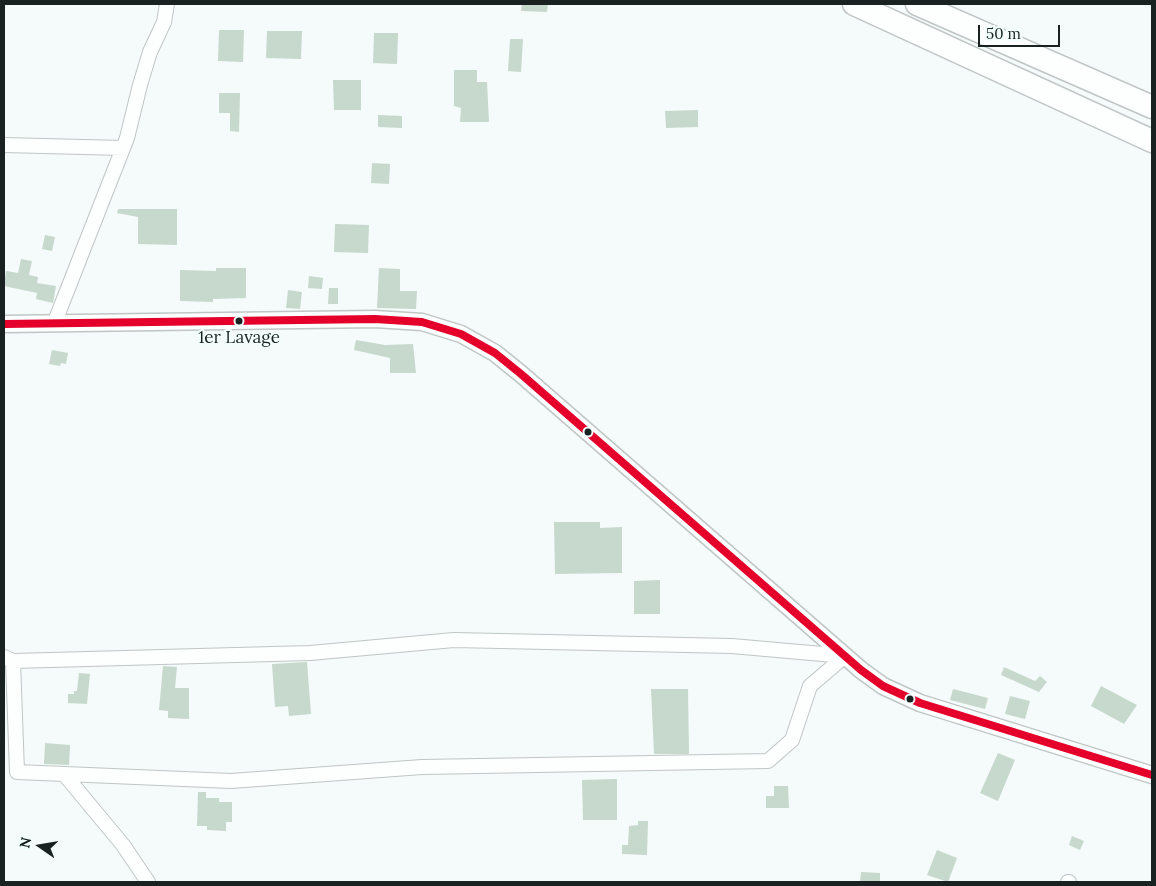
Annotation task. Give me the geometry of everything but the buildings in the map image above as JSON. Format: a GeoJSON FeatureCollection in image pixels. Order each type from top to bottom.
{"type":"FeatureCollection","features":[{"type":"Feature","properties":{"kind":"highway"},"geometry":{"type":"LineString","coordinates":[[854,4],[1152,141]]}},
{"type":"Feature","properties":{"kind":"highway"},"geometry":{"type":"LineString","coordinates":[[917,4],[1152,107]]}},
{"type":"Feature","properties":{"kind":"street"},"geometry":{"type":"LineString","coordinates":[[54,324],[124,148],[140,85],[150,52],[164,22],[167,4]]}},
{"type":"Feature","properties":{"kind":"street"},"geometry":{"type":"LineString","coordinates":[[4,145],[124,148]]}},
{"type":"Feature","properties":{"kind":"street"},"geometry":{"type":"LineString","coordinates":[[4,324],[375,319],[422,322],[461,334],[495,353],[521,374],[845,656],[883,686],[901,696],[1152,775]]}},
{"type":"Feature","properties":{"kind":"street"},"geometry":{"type":"LineString","coordinates":[[454,640],[732,646],[845,656],[810,686],[792,740],[768,761],[422,766],[231,781],[17,772],[9,659],[310,653],[454,640]]}},
{"type":"Feature","properties":{"kind":"street"},"geometry":{"type":"LineString","coordinates":[[64,774],[123,845],[148,882]]}},
{"type":"Feature","properties":{"kind":"transit line"},"geometry":{"type":"LineString","coordinates":[[4,324],[375,319],[422,322],[461,334],[495,353],[521,374],[861,670],[883,686],[920,703],[1152,775]]}},
{"type":"Feature","properties":{"kind":"place","name":"1er Lavage"},"geometry":{"type":"Point","coordinates":[239,321]}}]}
